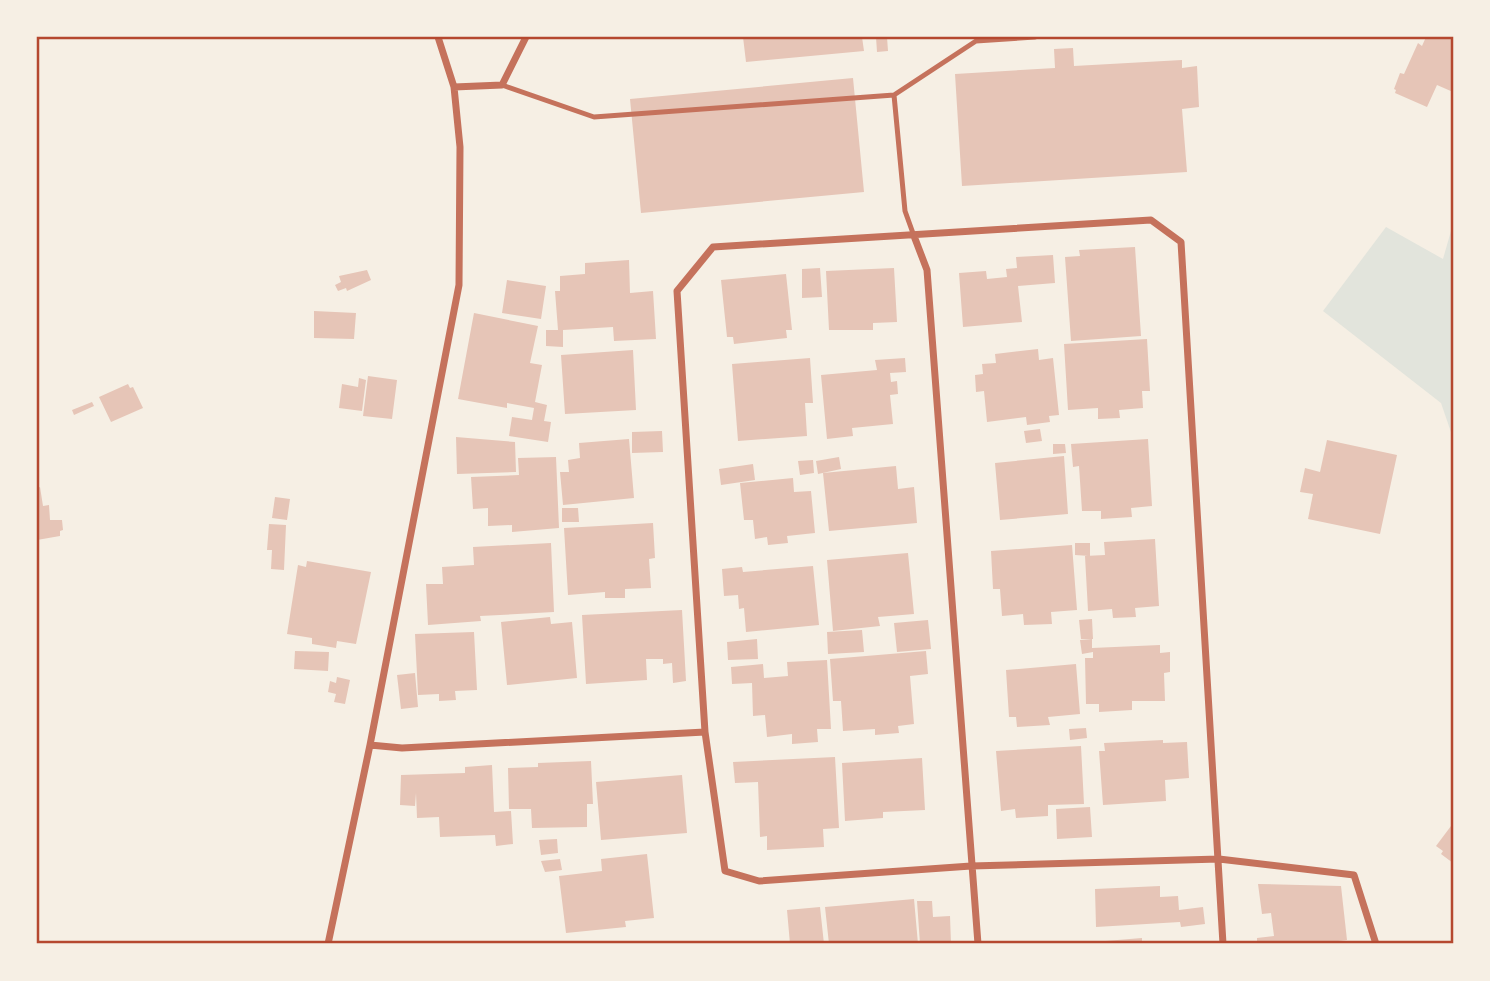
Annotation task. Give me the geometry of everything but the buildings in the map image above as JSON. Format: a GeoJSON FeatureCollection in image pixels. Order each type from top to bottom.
{"type":"FeatureCollection","features":[{"type":"Feature","properties":{"kind":"street"},"geometry":{"type":"LineString","coordinates":[[328,944],[370,745],[459,285],[460,147],[454,88],[438,37]]}},
{"type":"Feature","properties":{"kind":"street"},"geometry":{"type":"LineString","coordinates":[[454,88],[502,85],[526,37]]}},
{"type":"Feature","properties":{"kind":"street"},"geometry":{"type":"LineString","coordinates":[[1223,944],[1219,859],[1181,242],[1151,220],[713,247],[677,291],[705,732],[725,871],[759,881],[971,866],[1219,859],[1353,875],[1376,944]]}},
{"type":"Feature","properties":{"kind":"street"},"geometry":{"type":"LineString","coordinates":[[914,236],[927,270],[978,944]]}},
{"type":"Feature","properties":{"kind":"street"},"geometry":{"type":"LineString","coordinates":[[370,745],[402,748],[705,732]]}},
{"type":"Feature","properties":{"kind":"lane"},"geometry":{"type":"LineString","coordinates":[[502,85],[594,117],[894,95],[976,41],[1035,37]]}},
{"type":"Feature","properties":{"kind":"lane"},"geometry":{"type":"LineString","coordinates":[[894,95],[905,211],[914,236]]}},
{"type":"Feature","properties":{"kind":"shaded area"},"geometry":{"type":"Polygon","coordinates":[[[1453,224],[1453,438],[1441,403],[1323,311],[1386,227],[1443,259],[1453,224]]]}}]}
